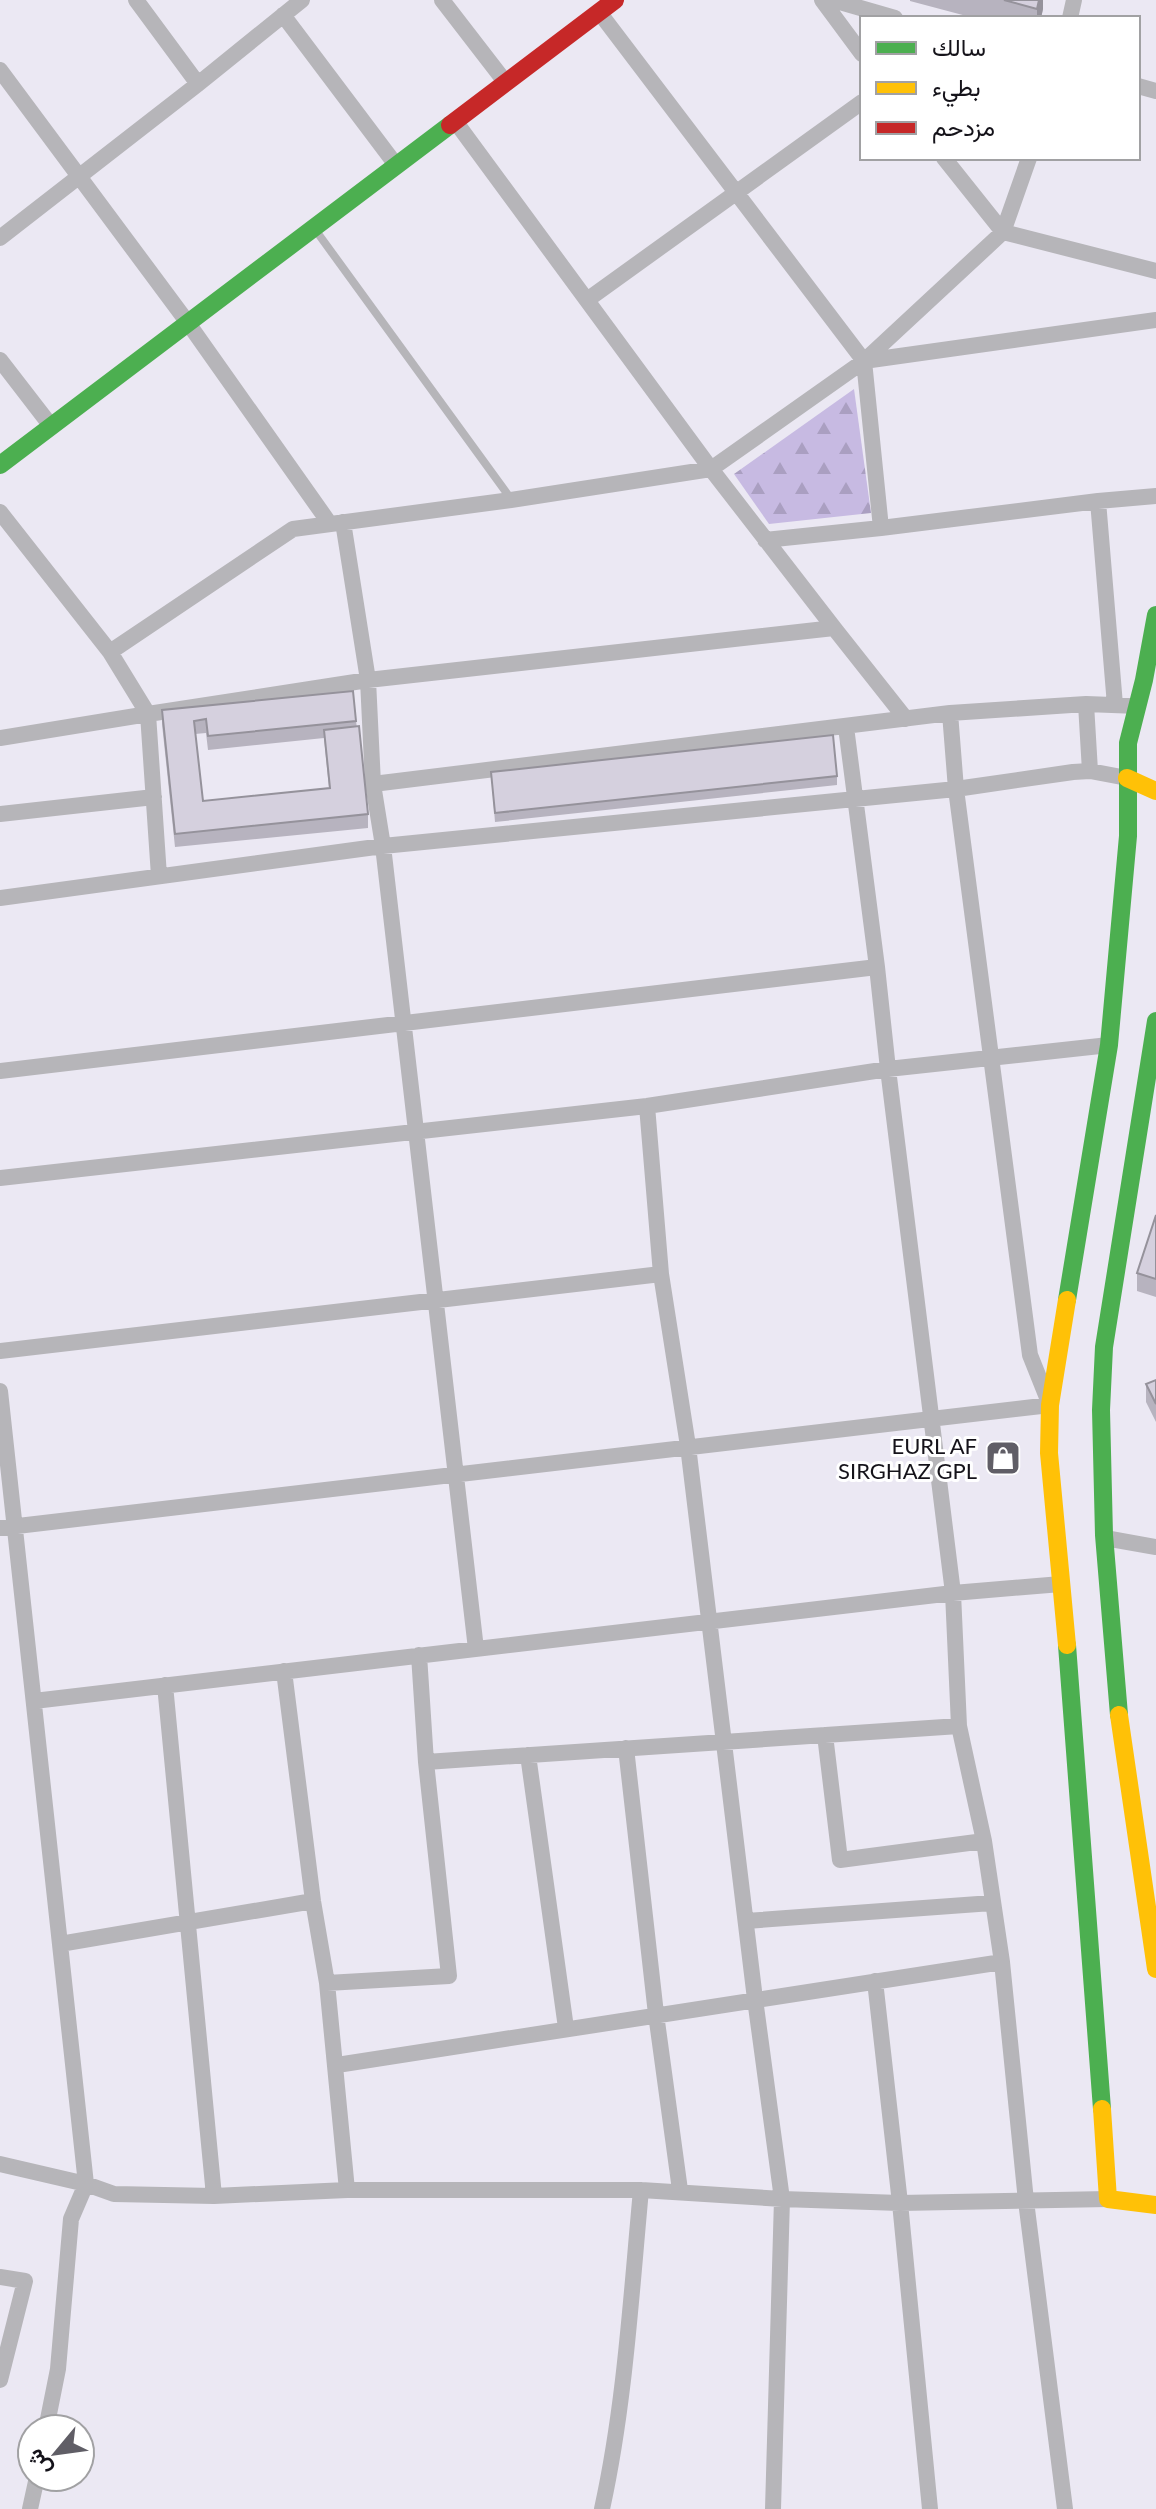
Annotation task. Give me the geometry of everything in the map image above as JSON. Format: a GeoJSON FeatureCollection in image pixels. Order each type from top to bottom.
{"type":"FeatureCollection","features":[{"type":"Feature","properties":{"kind":"street"},"geometry":{"type":"LineString","coordinates":[[136,0],[198,84]]}},
{"type":"Feature","properties":{"kind":"street"},"geometry":{"type":"LineString","coordinates":[[0,238],[302,0]]}},
{"type":"Feature","properties":{"kind":"street"},"geometry":{"type":"LineString","coordinates":[[442,0],[506,83]]}},
{"type":"Feature","properties":{"kind":"street"},"geometry":{"type":"LineString","coordinates":[[0,465],[615,0]]}},
{"type":"Feature","properties":{"kind":"street"},"geometry":{"type":"LineString","coordinates":[[822,0],[860,51]]}},
{"type":"Feature","properties":{"kind":"street"},"geometry":{"type":"LineString","coordinates":[[833,0],[888,16]]}},
{"type":"Feature","properties":{"kind":"street"},"geometry":{"type":"LineString","coordinates":[[599,12],[864,361],[881,528]]}},
{"type":"Feature","properties":{"kind":"street"},"geometry":{"type":"LineString","coordinates":[[283,15],[396,165]]}},
{"type":"Feature","properties":{"kind":"street"},"geometry":{"type":"LineString","coordinates":[[0,70],[337,523],[368,680],[373,784],[383,846],[476,1649]]}},
{"type":"Feature","properties":{"kind":"street"},"geometry":{"type":"LineString","coordinates":[[587,300],[860,103]]}},
{"type":"Feature","properties":{"kind":"street"},"geometry":{"type":"LineString","coordinates":[[455,121],[711,469],[906,719]]}},
{"type":"Feature","properties":{"kind":"street"},"geometry":{"type":"LineString","coordinates":[[946,160],[1003,232],[1156,271]]}},
{"type":"Feature","properties":{"kind":"street"},"geometry":{"type":"LineString","coordinates":[[110,652],[293,529],[711,469],[864,361],[1003,232],[1028,160]]}},
{"type":"Feature","properties":{"kind":"street"},"geometry":{"type":"LineString","coordinates":[[864,361],[1156,320]]}},
{"type":"Feature","properties":{"kind":"street"},"geometry":{"type":"LineString","coordinates":[[0,360],[51,426]]}},
{"type":"Feature","properties":{"kind":"street"},"geometry":{"type":"LineString","coordinates":[[765,540],[1156,496]]}},
{"type":"Feature","properties":{"kind":"street"},"geometry":{"type":"LineString","coordinates":[[1098,501],[1115,705]]}},
{"type":"Feature","properties":{"kind":"street"},"geometry":{"type":"LineString","coordinates":[[0,512],[110,652],[148,714],[159,876]]}},
{"type":"Feature","properties":{"kind":"street"},"geometry":{"type":"LineString","coordinates":[[1108,2199],[1076,1750],[1049,1453],[1050,1405],[1109,1045],[1128,836],[1128,743],[1147,705],[1156,615]]}},
{"type":"Feature","properties":{"kind":"street"},"geometry":{"type":"LineString","coordinates":[[0,738],[368,680],[834,628]]}},
{"type":"Feature","properties":{"kind":"street"},"geometry":{"type":"LineString","coordinates":[[1086,704],[1090,771]]}},
{"type":"Feature","properties":{"kind":"street"},"geometry":{"type":"LineString","coordinates":[[373,784],[950,713],[1086,704],[1147,705]]}},
{"type":"Feature","properties":{"kind":"street"},"geometry":{"type":"LineString","coordinates":[[950,713],[956,789],[1030,1355],[1050,1405]]}},
{"type":"Feature","properties":{"kind":"street"},"geometry":{"type":"LineString","coordinates":[[846,727],[953,1593],[959,1726],[984,1841],[1002,1962],[1026,2201],[1065,2509]]}},
{"type":"Feature","properties":{"kind":"street"},"geometry":{"type":"LineString","coordinates":[[0,898],[383,846],[956,789],[1090,771],[1127,778],[1156,791]]}},
{"type":"Feature","properties":{"kind":"street"},"geometry":{"type":"LineString","coordinates":[[0,814],[154,797]]}},
{"type":"Feature","properties":{"kind":"street"},"geometry":{"type":"LineString","coordinates":[[0,1071],[877,967]]}},
{"type":"Feature","properties":{"kind":"street"},"geometry":{"type":"LineString","coordinates":[[1156,1021],[1104,1347],[1101,1410],[1105,1538],[1120,1732],[1156,1969]]}},
{"type":"Feature","properties":{"kind":"street"},"geometry":{"type":"LineString","coordinates":[[0,1178],[647,1106],[888,1069],[1109,1045]]}},
{"type":"Feature","properties":{"kind":"street"},"geometry":{"type":"LineString","coordinates":[[647,1106],[661,1274],[688,1446],[782,2199],[773,2509]]}},
{"type":"Feature","properties":{"kind":"street"},"geometry":{"type":"LineString","coordinates":[[0,1351],[661,1274]]}},
{"type":"Feature","properties":{"kind":"street"},"geometry":{"type":"LineString","coordinates":[[0,1391],[7,1527],[34,1701],[86,2184],[71,2219],[58,2369],[49,2413]]}},
{"type":"Feature","properties":{"kind":"street"},"geometry":{"type":"LineString","coordinates":[[7,1527],[1050,1405]]}},
{"type":"Feature","properties":{"kind":"street"},"geometry":{"type":"LineString","coordinates":[[1105,1538],[1156,1547]]}},
{"type":"Feature","properties":{"kind":"street"},"geometry":{"type":"LineString","coordinates":[[34,1701],[953,1593],[1061,1584]]}},
{"type":"Feature","properties":{"kind":"street"},"geometry":{"type":"LineString","coordinates":[[327,1983],[449,1976],[426,1762],[419,1655]]}},
{"type":"Feature","properties":{"kind":"street"},"geometry":{"type":"LineString","coordinates":[[284,1671],[337,2065],[347,2190]]}},
{"type":"Feature","properties":{"kind":"street"},"geometry":{"type":"LineString","coordinates":[[165,1685],[214,2196]]}},
{"type":"Feature","properties":{"kind":"street"},"geometry":{"type":"LineString","coordinates":[[426,1762],[959,1726]]}},
{"type":"Feature","properties":{"kind":"street"},"geometry":{"type":"LineString","coordinates":[[825,1735],[840,1860],[984,1841]]}},
{"type":"Feature","properties":{"kind":"street"},"geometry":{"type":"LineString","coordinates":[[626,1748],[656,2014],[680,2190]]}},
{"type":"Feature","properties":{"kind":"street"},"geometry":{"type":"LineString","coordinates":[[528,1755],[566,2028]]}},
{"type":"Feature","properties":{"kind":"street"},"geometry":{"type":"LineString","coordinates":[[60,1944],[313,1901]]}},
{"type":"Feature","properties":{"kind":"street"},"geometry":{"type":"LineString","coordinates":[[746,1921],[992,1903]]}},
{"type":"Feature","properties":{"kind":"street"},"geometry":{"type":"LineString","coordinates":[[337,2065],[1002,1962]]}},
{"type":"Feature","properties":{"kind":"street"},"geometry":{"type":"LineString","coordinates":[[875,1981],[930,2509]]}},
{"type":"Feature","properties":{"kind":"street"},"geometry":{"type":"LineString","coordinates":[[0,2164],[86,2184],[114,2194],[214,2196],[347,2190],[680,2190],[782,2199],[900,2203],[1108,2199],[1156,2205]]}},
{"type":"Feature","properties":{"kind":"street"},"geometry":{"type":"LineString","coordinates":[[602,2509],[612,2464],[641,2190]]}},
{"type":"Feature","properties":{"kind":"street"},"geometry":{"type":"LineString","coordinates":[[0,2277],[25,2281],[0,2380]]}},
{"type":"Feature","properties":{"kind":"lane"},"geometry":{"type":"LineString","coordinates":[[314,228],[511,500]]}},
{"type":"Feature","properties":{"kind":"green space"},"geometry":{"type":"Polygon","coordinates":[[[854,389],[871,513],[769,524],[734,474],[854,389]]]}},
{"type":"Feature","properties":{"kind":"building"},"geometry":{"type":"Polygon","coordinates":[[[1004,0],[1039,0],[1037,9],[1004,0]]]}},
{"type":"Feature","properties":{"kind":"building"},"geometry":{"type":"Polygon","coordinates":[[[353,691],[356,721],[208,736],[206,719],[194,721],[203,801],[330,788],[324,730],[359,726],[368,814],[175,834],[162,710],[353,691]]]}},
{"type":"Feature","properties":{"kind":"building"},"geometry":{"type":"Polygon","coordinates":[[[833,735],[837,776],[495,813],[491,772],[833,735]]]}},
{"type":"Feature","properties":{"kind":"building"},"geometry":{"type":"Polygon","coordinates":[[[1156,1215],[1156,1279],[1137,1273],[1156,1215]]]}},
{"type":"Feature","properties":{"kind":"building"},"geometry":{"type":"Polygon","coordinates":[[[1156,1380],[1156,1404],[1146,1384],[1156,1380]]]}},
{"type":"Feature","properties":{"kind":"traffic: fast"},"geometry":{"type":"LineString","coordinates":[[0,465],[450,125]]}},
{"type":"Feature","properties":{"kind":"traffic: fast"},"geometry":{"type":"LineString","coordinates":[[1067,1300],[1109,1045],[1128,836],[1128,743],[1156,615]]}},
{"type":"Feature","properties":{"kind":"traffic: fast"},"geometry":{"type":"LineString","coordinates":[[1119,1715],[1104,1535],[1101,1410],[1104,1347],[1156,1021]]}},
{"type":"Feature","properties":{"kind":"traffic: fast"},"geometry":{"type":"LineString","coordinates":[[1067,1645],[1102,2109]]}},
{"type":"Feature","properties":{"kind":"traffic: slow"},"geometry":{"type":"LineString","coordinates":[[1127,778],[1156,791]]}},
{"type":"Feature","properties":{"kind":"traffic: slow"},"geometry":{"type":"LineString","coordinates":[[1067,1300],[1050,1405],[1049,1453],[1067,1645]]}},
{"type":"Feature","properties":{"kind":"traffic: slow"},"geometry":{"type":"LineString","coordinates":[[1119,1715],[1156,1969]]}},
{"type":"Feature","properties":{"kind":"traffic: slow"},"geometry":{"type":"LineString","coordinates":[[1102,2109],[1108,2199],[1156,2205]]}},
{"type":"Feature","properties":{"kind":"traffic: jam"},"geometry":{"type":"LineString","coordinates":[[450,125],[615,0]]}},
{"type":"Feature","properties":{"kind":"place","name":"EURL AF SIRGHAZ GPL"},"geometry":{"type":"Point","coordinates":[1003,1458]}}]}
